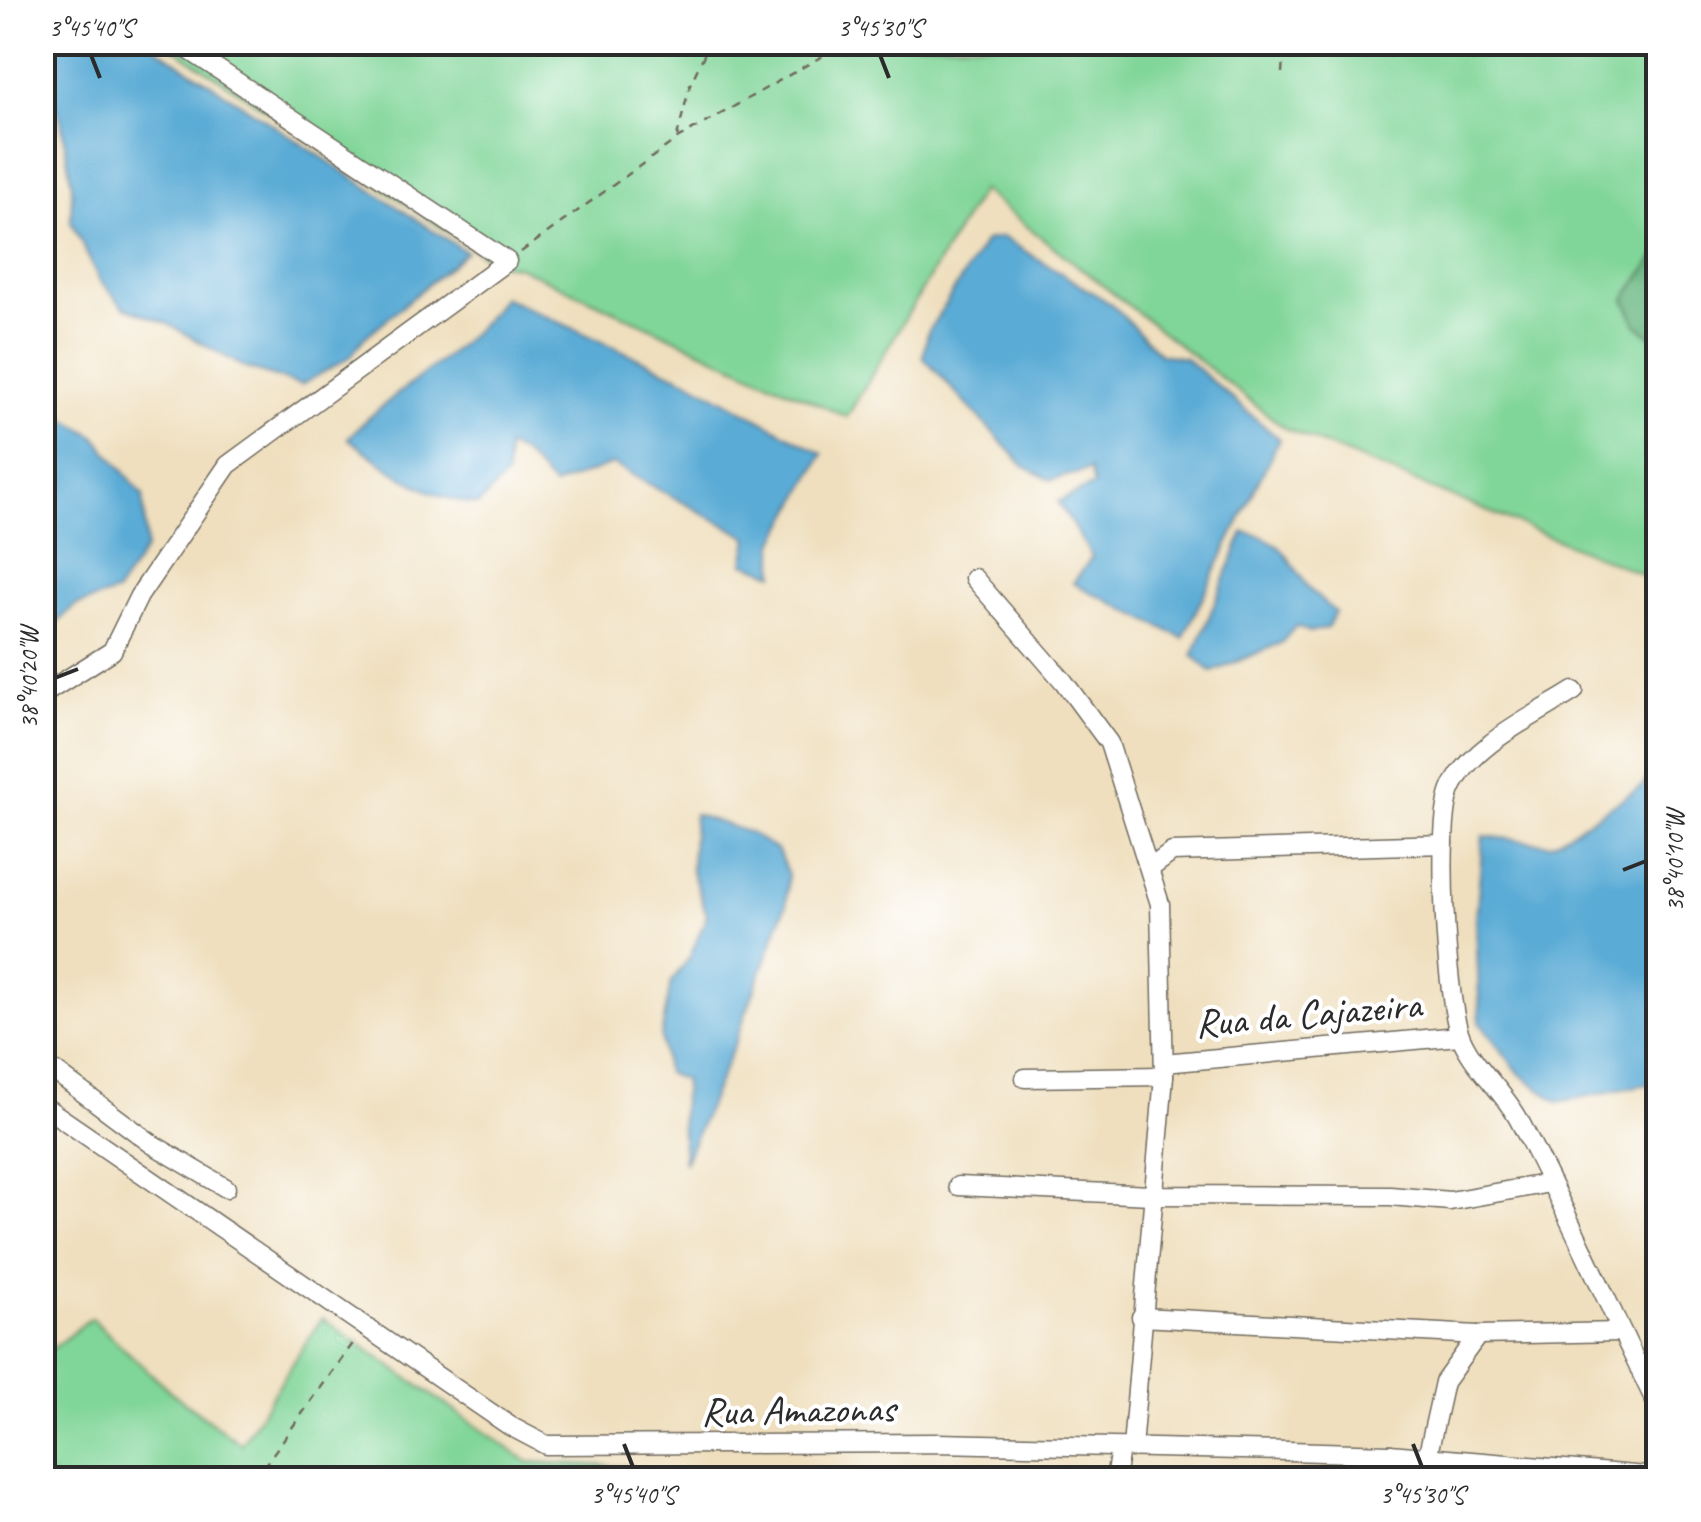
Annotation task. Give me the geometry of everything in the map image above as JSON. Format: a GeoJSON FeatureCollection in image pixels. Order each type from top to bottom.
{"type":"FeatureCollection","features":[{"type":"Feature","properties":{"kind":"street"},"geometry":{"type":"LineString","coordinates":[[42,695],[112,651],[139,596],[228,465],[507,261],[177,42]]}},
{"type":"Feature","properties":{"kind":"street"},"geometry":{"type":"LineString","coordinates":[[974,578],[1064,682],[1109,743],[1152,866],[1161,925],[1164,1069],[1126,1448],[1115,1480]]}},
{"type":"Feature","properties":{"kind":"street","name":"Rua da Cajazeira"},"geometry":{"type":"LineString","coordinates":[[1574,691],[1489,748],[1463,771],[1446,810],[1449,976],[1459,1036],[1516,1114],[1658,1408]]}},
{"type":"Feature","properties":{"kind":"street"},"geometry":{"type":"LineString","coordinates":[[1152,866],[1172,852],[1444,844]]}},
{"type":"Feature","properties":{"kind":"street","name":"Rua da Cajazeira"},"geometry":{"type":"LineString","coordinates":[[1025,1078],[1164,1069],[1459,1036]]}},
{"type":"Feature","properties":{"kind":"street"},"geometry":{"type":"LineString","coordinates":[[42,1062],[152,1144],[226,1188]]}},
{"type":"Feature","properties":{"kind":"street","name":"Rua Amazonas"},"geometry":{"type":"LineString","coordinates":[[42,1105],[530,1439],[565,1448],[937,1443],[1390,1454],[1658,1478]]}},
{"type":"Feature","properties":{"kind":"street"},"geometry":{"type":"LineString","coordinates":[[958,1186],[1151,1196],[1390,1196],[1450,1200],[1550,1184]]}},
{"type":"Feature","properties":{"kind":"street"},"geometry":{"type":"LineString","coordinates":[[1140,1317],[1478,1335],[1621,1332]]}},
{"type":"Feature","properties":{"kind":"street"},"geometry":{"type":"LineString","coordinates":[[1427,1458],[1444,1382],[1478,1335]]}},
{"type":"Feature","properties":{"kind":"street"},"geometry":{"type":"LineString","coordinates":[[1383,1480],[1390,1454]]}},
{"type":"Feature","properties":{"kind":"path"},"geometry":{"type":"LineString","coordinates":[[677,139],[690,85],[710,42]]}},
{"type":"Feature","properties":{"kind":"path"},"geometry":{"type":"LineString","coordinates":[[507,261],[677,139],[847,42]]}},
{"type":"Feature","properties":{"kind":"path"},"geometry":{"type":"LineString","coordinates":[[1282,73],[1284,42]]}},
{"type":"Feature","properties":{"kind":"path"},"geometry":{"type":"LineString","coordinates":[[254,1480],[367,1325]]}},
{"type":"Feature","properties":{"kind":"green space"},"geometry":{"type":"Polygon","coordinates":[[[166,43],[1658,43],[1658,253],[1625,299],[1637,325],[1658,340],[1658,581],[1286,429],[981,190],[847,417],[519,267],[493,262],[166,43]]]}},
{"type":"Feature","properties":{"kind":"green space"},"geometry":{"type":"Polygon","coordinates":[[[1658,253],[1658,340],[1637,325],[1625,299],[1658,253]]]}},
{"type":"Feature","properties":{"kind":"green space"},"geometry":{"type":"Polygon","coordinates":[[[91,1318],[172,1393],[241,1444],[322,1318],[528,1462],[630,1467],[667,1479],[56,1480],[43,1470],[43,1356],[91,1318]]]}},
{"type":"Feature","properties":{"kind":"water"},"geometry":{"type":"Polygon","coordinates":[[[42,43],[149,43],[466,252],[364,338],[350,357],[301,385],[246,368],[166,323],[123,306],[99,279],[71,222],[72,186],[61,120],[43,78],[42,43]]]}},
{"type":"Feature","properties":{"kind":"water"},"geometry":{"type":"Polygon","coordinates":[[[1002,237],[1111,304],[1160,354],[1185,358],[1279,439],[1183,638],[1073,583],[1092,557],[1058,502],[1094,485],[1090,470],[1051,480],[1025,467],[923,357],[928,332],[985,241],[1002,237]]]}},
{"type":"Feature","properties":{"kind":"water"},"geometry":{"type":"Polygon","coordinates":[[[503,297],[688,380],[823,454],[775,543],[775,574],[744,563],[749,538],[612,464],[553,486],[523,454],[507,447],[506,476],[478,505],[424,489],[348,438],[468,337],[503,297]]]}},
{"type":"Feature","properties":{"kind":"water"},"geometry":{"type":"Polygon","coordinates":[[[43,407],[94,435],[143,495],[146,548],[116,593],[75,606],[43,635],[43,407]]]}},
{"type":"Feature","properties":{"kind":"water"},"geometry":{"type":"Polygon","coordinates":[[[1244,532],[1275,544],[1309,589],[1335,612],[1327,628],[1310,632],[1296,626],[1281,643],[1212,672],[1193,656],[1244,532]]]}},
{"type":"Feature","properties":{"kind":"water"},"geometry":{"type":"Polygon","coordinates":[[[1658,767],[1658,1082],[1558,1102],[1520,1074],[1480,1023],[1476,920],[1483,836],[1551,844],[1641,787],[1658,767]]]}},
{"type":"Feature","properties":{"kind":"water"},"geometry":{"type":"Polygon","coordinates":[[[694,814],[750,833],[778,851],[788,875],[786,905],[735,1043],[684,1163],[684,1080],[666,1073],[661,1037],[671,982],[690,957],[707,915],[691,869],[694,814]]]}}]}
